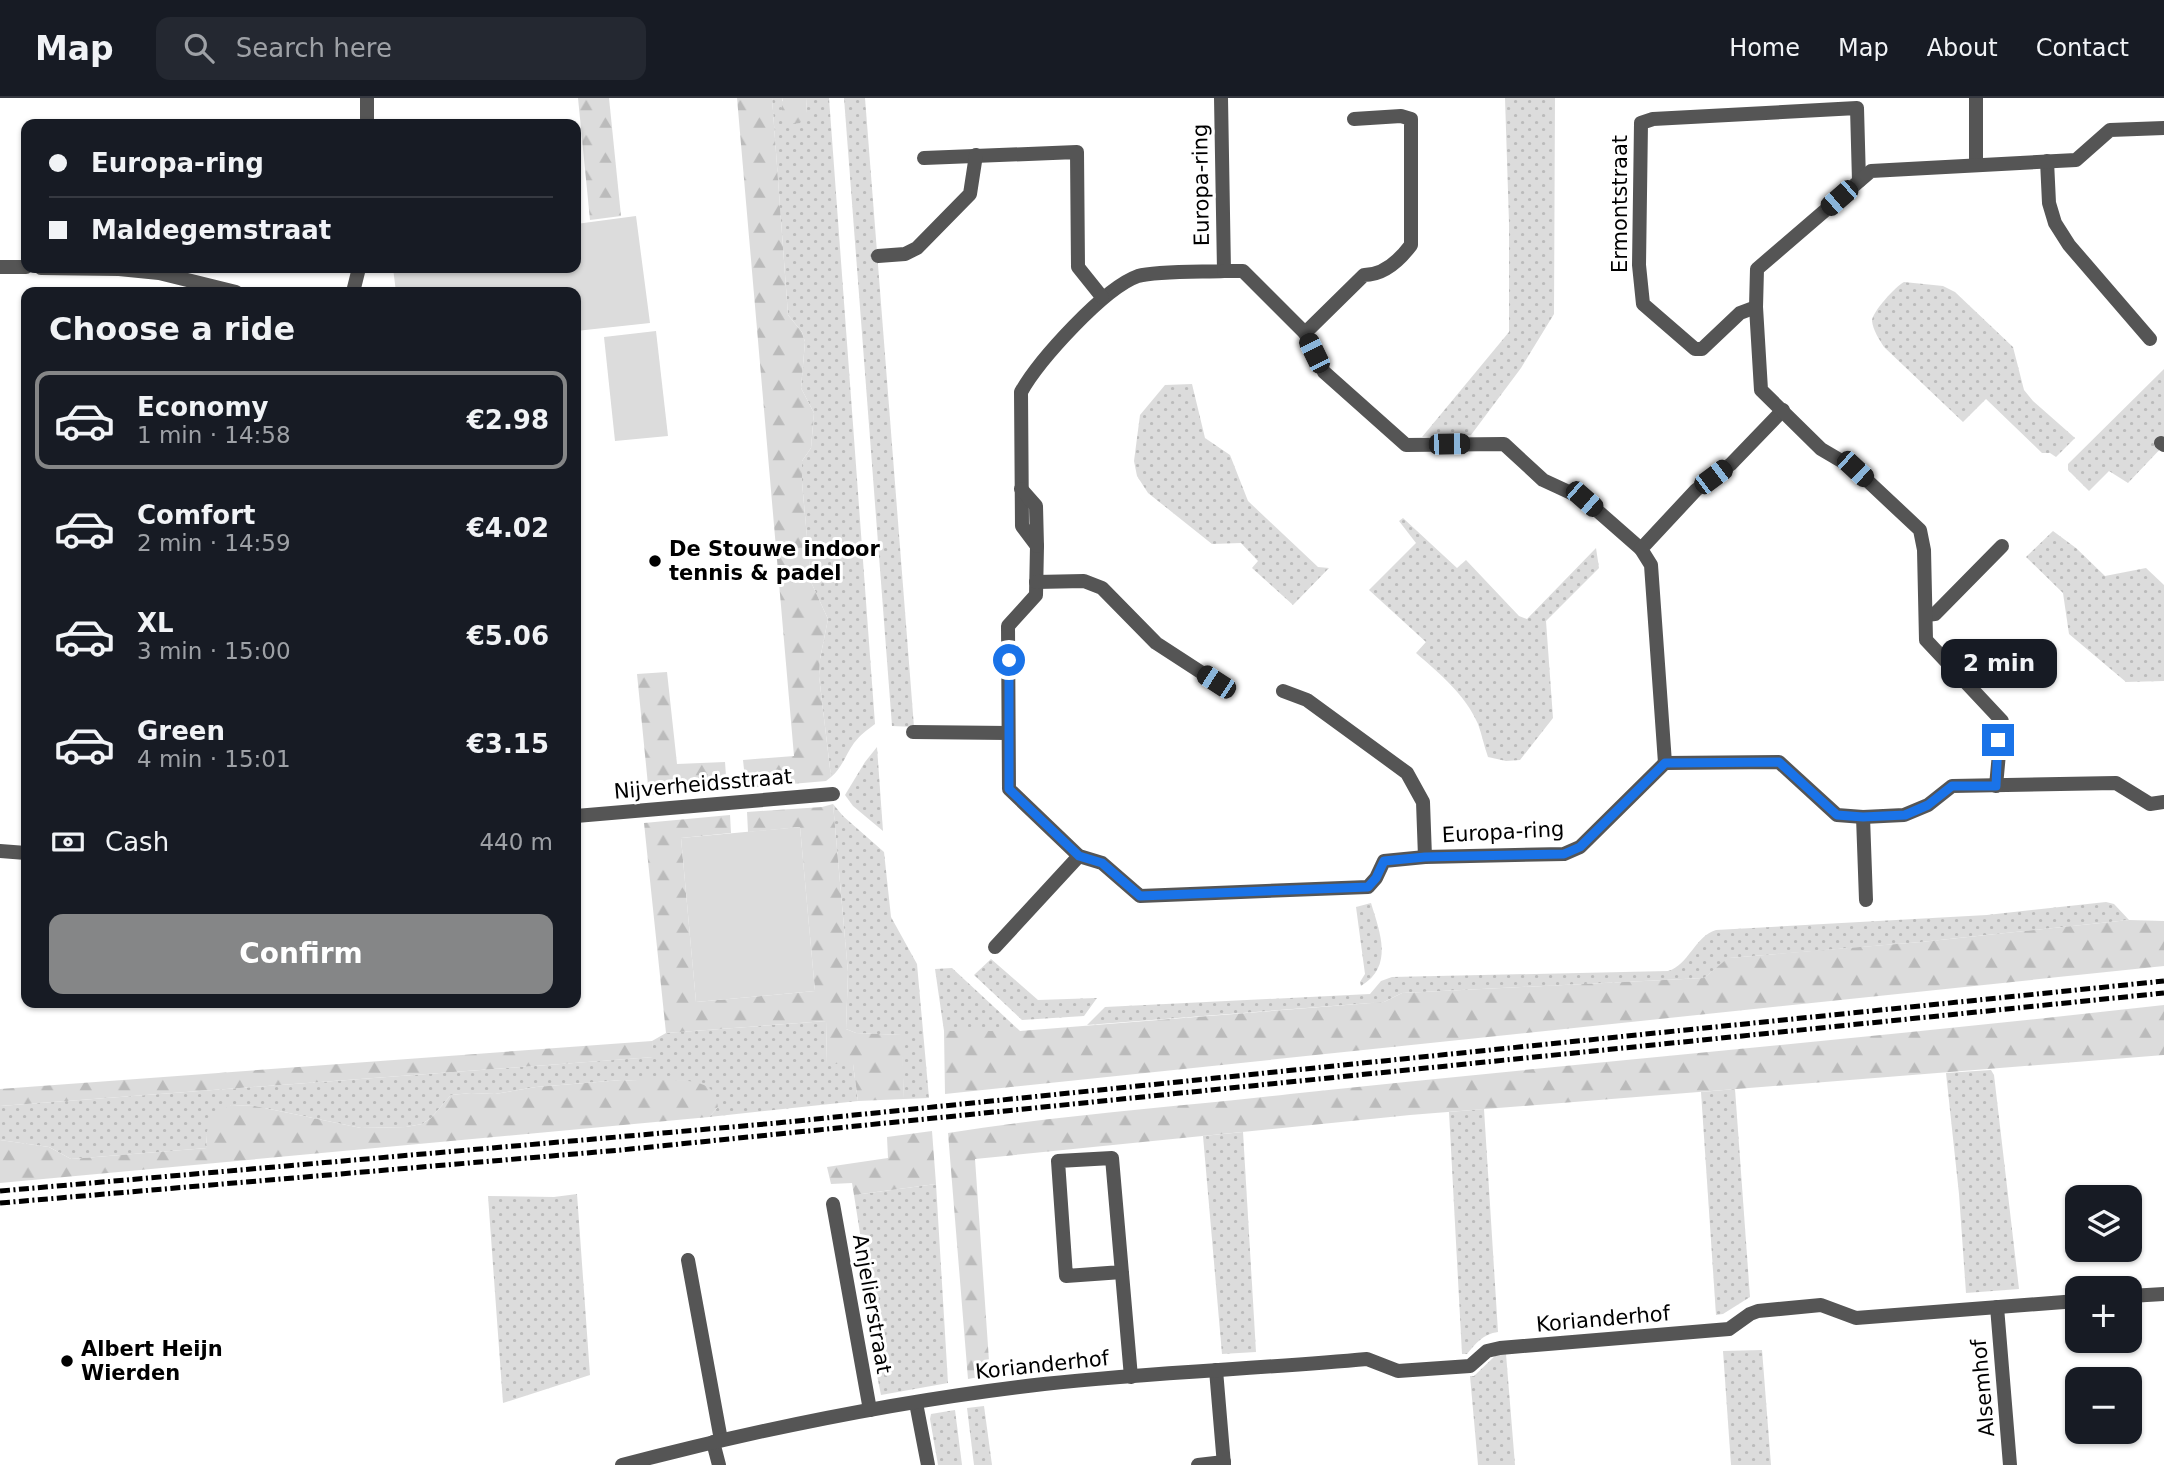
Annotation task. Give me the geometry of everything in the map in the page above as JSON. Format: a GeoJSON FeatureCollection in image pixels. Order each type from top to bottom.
{"type":"FeatureCollection","features":[{"type":"Feature","properties":{"kind":"street"},"geometry":{"type":"LineString","coordinates":[[367,98],[367,119]]}},
{"type":"Feature","properties":{"kind":"street","name":"Europa-ring"},"geometry":{"type":"LineString","coordinates":[[1221,98],[1224,271],[1139,276],[1102,297],[1031,375],[1021,392],[1022,526],[1037,546],[1036,595],[1008,626],[1009,789],[1079,856],[1102,863],[1140,896],[1368,887],[1384,861],[1425,857],[1564,854],[1580,847],[1665,763]]}},
{"type":"Feature","properties":{"kind":"street"},"geometry":{"type":"LineString","coordinates":[[1976,98],[1976,165]]}},
{"type":"Feature","properties":{"kind":"street","name":"Ermontstraat"},"geometry":{"type":"LineString","coordinates":[[1756,307],[1740,313],[1702,349],[1695,349],[1643,304],[1639,265],[1641,122],[1653,119],[1857,108],[1859,181]]}},
{"type":"Feature","properties":{"kind":"street"},"geometry":{"type":"LineString","coordinates":[[1305,334],[1364,275],[1376,275],[1401,258],[1411,246],[1411,119],[1401,116],[1354,119]]}},
{"type":"Feature","properties":{"kind":"street"},"geometry":{"type":"LineString","coordinates":[[1996,786],[2001,721],[1926,640],[1924,550],[1920,530],[1855,469],[1821,449],[1761,390],[1756,307],[1757,270],[1871,171],[2076,160],[2110,130],[2164,128]]}},
{"type":"Feature","properties":{"kind":"street"},"geometry":{"type":"LineString","coordinates":[[924,158],[1077,152],[1078,268],[1102,297]]}},
{"type":"Feature","properties":{"kind":"street"},"geometry":{"type":"LineString","coordinates":[[878,257],[905,254],[917,248],[970,194],[975,155]]}},
{"type":"Feature","properties":{"kind":"street"},"geometry":{"type":"LineString","coordinates":[[2047,161],[2049,203],[2055,223],[2069,246],[2150,339]]}},
{"type":"Feature","properties":{"kind":"street"},"geometry":{"type":"LineString","coordinates":[[0,267],[21,268]]}},
{"type":"Feature","properties":{"kind":"street"},"geometry":{"type":"LineString","coordinates":[[1224,271],[1243,271],[1305,334],[1324,372],[1406,445],[1504,443],[1543,480],[1584,499],[1642,549],[1651,565],[1665,763],[1779,762],[1837,815],[1905,815],[1928,805],[1952,786],[2116,783],[2150,804],[2164,802]]}},
{"type":"Feature","properties":{"kind":"street"},"geometry":{"type":"LineString","coordinates":[[159,273],[216,287]]}},
{"type":"Feature","properties":{"kind":"street"},"geometry":{"type":"LineString","coordinates":[[1642,549],[1696,490],[1731,464],[1783,410]]}},
{"type":"Feature","properties":{"kind":"street"},"geometry":{"type":"LineString","coordinates":[[1926,615],[1935,614],[2002,546]]}},
{"type":"Feature","properties":{"kind":"street"},"geometry":{"type":"LineString","coordinates":[[1036,582],[1084,581],[1102,589],[1156,643],[1216,682]]}},
{"type":"Feature","properties":{"kind":"street","name":"Europa-ring"},"geometry":{"type":"LineString","coordinates":[[1283,691],[1307,700],[1407,773],[1423,802],[1425,857]]}},
{"type":"Feature","properties":{"kind":"street"},"geometry":{"type":"LineString","coordinates":[[913,732],[1008,733]]}},
{"type":"Feature","properties":{"kind":"street","name":"Nijverheidsstraat"},"geometry":{"type":"LineString","coordinates":[[581,817],[834,794]]}},
{"type":"Feature","properties":{"kind":"street"},"geometry":{"type":"LineString","coordinates":[[1863,817],[1866,900]]}},
{"type":"Feature","properties":{"kind":"street"},"geometry":{"type":"LineString","coordinates":[[0,851],[21,853]]}},
{"type":"Feature","properties":{"kind":"street"},"geometry":{"type":"LineString","coordinates":[[995,947],[1079,856]]}},
{"type":"Feature","properties":{"kind":"street","name":"Korianderhof"},"geometry":{"type":"LineString","coordinates":[[1122,1272],[1066,1276],[1058,1161],[1112,1158],[1122,1272],[1131,1377]]}},
{"type":"Feature","properties":{"kind":"street","name":"Anjelierstraat"},"geometry":{"type":"LineString","coordinates":[[833,1204],[870,1410]]}},
{"type":"Feature","properties":{"kind":"street"},"geometry":{"type":"LineString","coordinates":[[688,1261],[719,1465]]}},
{"type":"Feature","properties":{"kind":"street"},"geometry":{"type":"LineString","coordinates":[[2142,1295],[2164,1294]]}},
{"type":"Feature","properties":{"kind":"street","name":"Korianderhof"},"geometry":{"type":"LineString","coordinates":[[916,1403],[1044,1384],[1367,1359],[1398,1371],[1470,1366],[1487,1351],[1500,1348],[1729,1329],[1758,1311],[1822,1305],[1856,1318],[2065,1302]]}},
{"type":"Feature","properties":{"kind":"street","name":"Alsemhof"},"geometry":{"type":"LineString","coordinates":[[1997,1307],[2010,1465]]}},
{"type":"Feature","properties":{"kind":"street"},"geometry":{"type":"LineString","coordinates":[[1198,1465],[1224,1464],[1216,1370]]}},
{"type":"Feature","properties":{"kind":"street"},"geometry":{"type":"LineString","coordinates":[[622,1465],[717,1441],[916,1403],[928,1465]]}},
{"type":"Feature","properties":{"kind":"green space"},"geometry":{"type":"Polygon","coordinates":[[[578,98],[609,98],[621,216],[590,220],[578,98]]]}},
{"type":"Feature","properties":{"kind":"green space"},"geometry":{"type":"Polygon","coordinates":[[[737,98],[772,98],[788,315],[802,332],[805,342],[801,388],[814,413],[811,448],[802,461],[802,482],[811,582],[828,619],[819,676],[831,777],[826,781],[746,788],[743,760],[794,756],[737,98]]]}},
{"type":"Feature","properties":{"kind":"green space"},"geometry":{"type":"Polygon","coordinates":[[[772,98],[783,98],[782,101],[807,113],[806,98],[829,98],[875,724],[856,740],[831,777],[819,676],[828,619],[811,582],[802,482],[802,461],[811,448],[814,413],[801,388],[805,342],[802,332],[788,315],[772,98]]]}},
{"type":"Feature","properties":{"kind":"green space"},"geometry":{"type":"Polygon","coordinates":[[[783,98],[806,98],[807,113],[800,123],[786,120],[782,108],[783,98]]]}},
{"type":"Feature","properties":{"kind":"green space"},"geometry":{"type":"Polygon","coordinates":[[[844,98],[865,98],[914,727],[892,726],[844,98]]]}},
{"type":"Feature","properties":{"kind":"green space"},"geometry":{"type":"Polygon","coordinates":[[[1505,98],[1555,98],[1554,314],[1521,368],[1471,435],[1422,437],[1509,332],[1505,98]]]}},
{"type":"Feature","properties":{"kind":"green space"},"geometry":{"type":"Polygon","coordinates":[[[636,216],[650,323],[581,330],[581,287],[395,287],[394,273],[581,273],[581,223],[636,216]]]}},
{"type":"Feature","properties":{"kind":"green space"},"geometry":{"type":"Polygon","coordinates":[[[1904,282],[1943,286],[1955,292],[2013,347],[2024,390],[2075,438],[2056,457],[2050,453],[2042,453],[1986,399],[1963,422],[1884,347],[1874,328],[1873,317],[1885,300],[1904,282]]]}},
{"type":"Feature","properties":{"kind":"green space"},"geometry":{"type":"Polygon","coordinates":[[[656,331],[668,436],[615,441],[604,337],[656,331]]]}},
{"type":"Feature","properties":{"kind":"green space"},"geometry":{"type":"Polygon","coordinates":[[[2164,369],[2164,445],[2128,483],[2109,471],[2089,491],[2068,470],[2068,464],[2164,369]]]}},
{"type":"Feature","properties":{"kind":"green space"},"geometry":{"type":"Polygon","coordinates":[[[1192,384],[1205,438],[1230,455],[1248,501],[1318,567],[1329,568],[1293,605],[1252,568],[1258,561],[1241,543],[1212,544],[1148,493],[1137,476],[1134,461],[1140,415],[1165,385],[1192,384]]]}},
{"type":"Feature","properties":{"kind":"green space"},"geometry":{"type":"Polygon","coordinates":[[[1403,518],[1457,568],[1466,560],[1519,616],[1527,619],[1596,548],[1599,568],[1546,621],[1553,718],[1520,760],[1506,761],[1488,757],[1473,713],[1451,685],[1416,653],[1426,642],[1369,590],[1416,543],[1399,521],[1403,518]]]}},
{"type":"Feature","properties":{"kind":"green space"},"geometry":{"type":"Polygon","coordinates":[[[2053,531],[2076,548],[2105,576],[2146,568],[2164,585],[2164,681],[2126,682],[2069,634],[2063,593],[2026,557],[2053,531]]]}},
{"type":"Feature","properties":{"kind":"green space"},"geometry":{"type":"Polygon","coordinates":[[[667,672],[677,764],[725,762],[727,790],[649,795],[637,674],[667,672]]]}},
{"type":"Feature","properties":{"kind":"green space"},"geometry":{"type":"Polygon","coordinates":[[[877,747],[883,831],[853,806],[845,795],[877,747]]]}},
{"type":"Feature","properties":{"kind":"green space"},"geometry":{"type":"Polygon","coordinates":[[[833,804],[884,852],[891,917],[917,964],[929,1098],[904,1099],[901,1035],[856,1033],[846,1029],[848,972],[833,804]]]}},
{"type":"Feature","properties":{"kind":"green space"},"geometry":{"type":"Polygon","coordinates":[[[833,804],[848,972],[846,1029],[856,1033],[902,1035],[904,1099],[858,1101],[853,1064],[827,1064],[826,1021],[666,1033],[644,823],[730,815],[731,833],[681,838],[696,1002],[815,991],[800,827],[748,832],[747,812],[833,804]]]}},
{"type":"Feature","properties":{"kind":"green space"},"geometry":{"type":"Polygon","coordinates":[[[800,827],[815,991],[696,1002],[681,838],[800,827]]]}},
{"type":"Feature","properties":{"kind":"green space"},"geometry":{"type":"Polygon","coordinates":[[[2106,902],[2114,904],[2129,920],[1921,942],[1729,958],[1704,978],[1402,993],[1384,1002],[1087,1025],[1105,1007],[1370,994],[1381,981],[1392,977],[1668,971],[1681,963],[1702,939],[1716,930],[1987,915],[2106,902]]]}},
{"type":"Feature","properties":{"kind":"green space"},"geometry":{"type":"Polygon","coordinates":[[[1371,903],[1382,948],[1381,959],[1378,969],[1361,986],[1360,982],[1365,974],[1356,907],[1371,903]]]}},
{"type":"Feature","properties":{"kind":"green space"},"geometry":{"type":"Polygon","coordinates":[[[2129,920],[2164,921],[2164,966],[945,1094],[944,1031],[1020,1031],[1384,1002],[1402,993],[1704,978],[1728,958],[1921,942],[2129,920]]]}},
{"type":"Feature","properties":{"kind":"green space"},"geometry":{"type":"Polygon","coordinates":[[[991,959],[1038,1000],[1097,998],[1084,1016],[1022,1020],[974,975],[991,959]]]}},
{"type":"Feature","properties":{"kind":"green space"},"geometry":{"type":"Polygon","coordinates":[[[952,968],[1020,1031],[944,1031],[935,969],[952,968]]]}},
{"type":"Feature","properties":{"kind":"green space"},"geometry":{"type":"Polygon","coordinates":[[[2164,1005],[2164,1055],[1410,1115],[975,1159],[990,1375],[968,1379],[948,1133],[1033,1121],[2164,1005]]]}},
{"type":"Feature","properties":{"kind":"green space"},"geometry":{"type":"Polygon","coordinates":[[[826,1021],[827,1064],[853,1064],[858,1101],[709,1117],[718,1107],[687,1081],[622,1080],[536,1087],[495,1094],[451,1095],[431,1118],[422,1124],[406,1127],[361,1128],[255,1106],[231,1105],[206,1135],[207,1148],[71,1159],[49,1147],[0,1140],[0,1106],[653,1057],[652,1041],[666,1033],[826,1021]]]}},
{"type":"Feature","properties":{"kind":"green space"},"geometry":{"type":"Polygon","coordinates":[[[652,1041],[654,1057],[0,1106],[0,1089],[652,1041]]]}},
{"type":"Feature","properties":{"kind":"green space"},"geometry":{"type":"Polygon","coordinates":[[[1991,1070],[1994,1075],[2019,1289],[1966,1293],[1946,1073],[1991,1070]]]}},
{"type":"Feature","properties":{"kind":"green space"},"geometry":{"type":"Polygon","coordinates":[[[622,1080],[676,1080],[704,1085],[710,1089],[718,1107],[709,1117],[0,1183],[0,1140],[49,1147],[71,1159],[207,1148],[206,1135],[211,1117],[231,1105],[255,1106],[361,1128],[406,1127],[422,1124],[431,1118],[451,1095],[495,1094],[536,1087],[622,1080]]]}},
{"type":"Feature","properties":{"kind":"green space"},"geometry":{"type":"Polygon","coordinates":[[[1735,1089],[1750,1297],[1723,1314],[1716,1315],[1701,1092],[1735,1089]]]}},
{"type":"Feature","properties":{"kind":"green space"},"geometry":{"type":"Polygon","coordinates":[[[1484,1109],[1498,1332],[1484,1337],[1467,1354],[1462,1354],[1449,1112],[1484,1109]]]}},
{"type":"Feature","properties":{"kind":"green space"},"geometry":{"type":"Polygon","coordinates":[[[932,1131],[936,1184],[854,1195],[852,1183],[831,1184],[827,1167],[888,1158],[887,1137],[932,1131]]]}},
{"type":"Feature","properties":{"kind":"green space"},"geometry":{"type":"Polygon","coordinates":[[[1243,1132],[1256,1352],[1222,1354],[1203,1136],[1243,1132]]]}},
{"type":"Feature","properties":{"kind":"green space"},"geometry":{"type":"Polygon","coordinates":[[[936,1184],[948,1383],[881,1395],[872,1351],[877,1342],[854,1195],[936,1184]]]}},
{"type":"Feature","properties":{"kind":"green space"},"geometry":{"type":"Polygon","coordinates":[[[577,1194],[590,1375],[503,1403],[488,1196],[554,1197],[577,1194]]]}},
{"type":"Feature","properties":{"kind":"green space"},"geometry":{"type":"Polygon","coordinates":[[[1762,1350],[1771,1465],[1731,1465],[1723,1351],[1762,1350]]]}},
{"type":"Feature","properties":{"kind":"green space"},"geometry":{"type":"Polygon","coordinates":[[[1506,1354],[1515,1465],[1478,1465],[1470,1376],[1474,1376],[1496,1355],[1506,1354]]]}},
{"type":"Feature","properties":{"kind":"green space"},"geometry":{"type":"Polygon","coordinates":[[[984,1406],[992,1465],[974,1465],[967,1408],[984,1406]]]}},
{"type":"Feature","properties":{"kind":"green space"},"geometry":{"type":"Polygon","coordinates":[[[955,1410],[962,1465],[938,1465],[931,1414],[955,1410]]]}},
{"type":"Feature","properties":{"kind":"railway"},"geometry":{"type":"LineString","coordinates":[[0,1191],[777,1123],[2164,981]]}},
{"type":"Feature","properties":{"kind":"railway"},"geometry":{"type":"LineString","coordinates":[[0,1203],[621,1150],[2164,993]]}},
{"type":"Feature","properties":{"kind":"place","name":"De Stouwe indoor tennis & padel"},"geometry":{"type":"Point","coordinates":[655,561]}},
{"type":"Feature","properties":{"kind":"place","name":"Albert Heijn Wierden"},"geometry":{"type":"Point","coordinates":[67,1361]}},
{"type":"Feature","properties":{"kind":"route"},"geometry":{"type":"LineString","coordinates":[[1009,660],[1009,789],[1079,856],[1102,863],[1140,896],[1368,887],[1384,861],[1425,857],[1564,854],[1580,847],[1665,763],[1779,762],[1837,815],[1905,815],[1928,805],[1952,786],[1996,786],[1998,740]]}}]}
